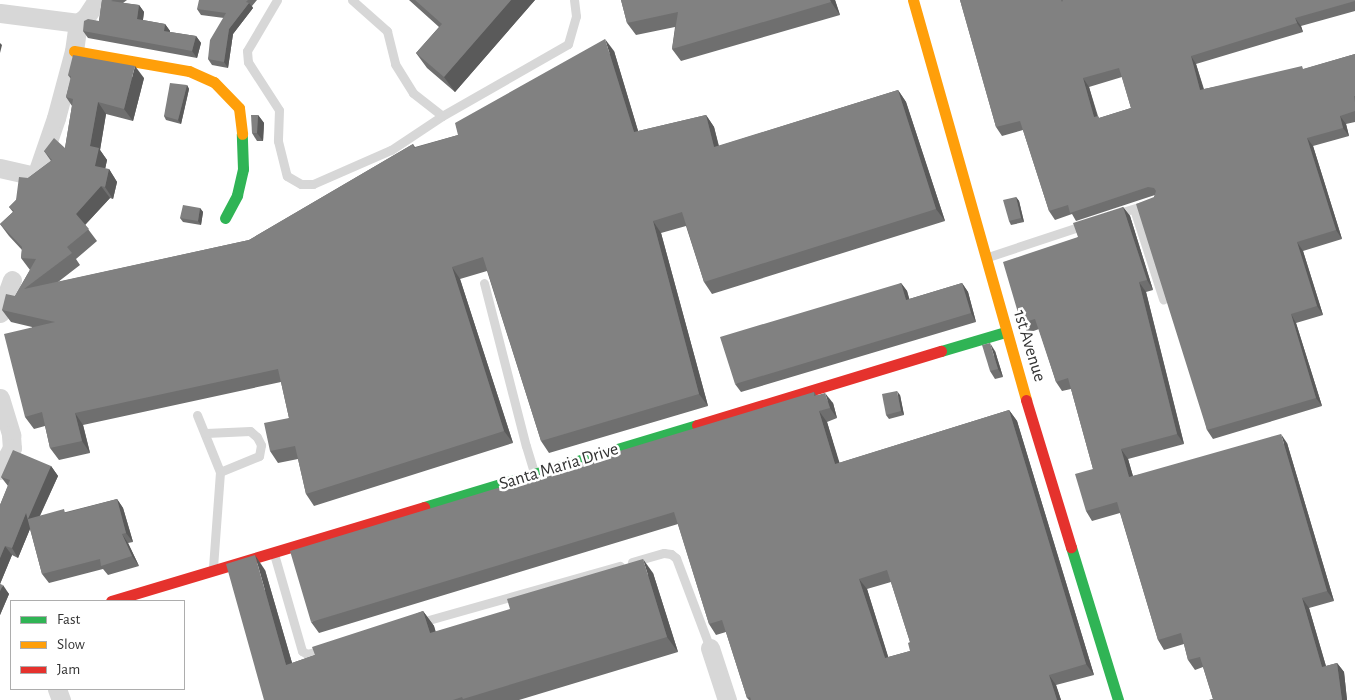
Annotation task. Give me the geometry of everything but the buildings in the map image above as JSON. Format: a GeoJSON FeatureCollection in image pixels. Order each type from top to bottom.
{"type":"FeatureCollection","features":[{"type":"Feature","properties":{"kind":"street"},"geometry":{"type":"LineString","coordinates":[[0,13],[78,23],[86,17],[96,0]]}},
{"type":"Feature","properties":{"kind":"street","name":"1st Avenue"},"geometry":{"type":"LineString","coordinates":[[914,0],[1005,332],[1118,700]]}},
{"type":"Feature","properties":{"kind":"street"},"geometry":{"type":"LineString","coordinates":[[0,168],[36,176],[56,118],[74,51],[78,23]]}},
{"type":"Feature","properties":{"kind":"street"},"geometry":{"type":"LineString","coordinates":[[74,51],[189,71],[214,82],[239,108],[243,169],[237,195],[225,218]]}},
{"type":"Feature","properties":{"kind":"street"},"geometry":{"type":"LineString","coordinates":[[0,313],[12,280]]}},
{"type":"Feature","properties":{"kind":"street","name":"Santa Maria Drive"},"geometry":{"type":"LineString","coordinates":[[115,600],[1005,332]]}},
{"type":"Feature","properties":{"kind":"street"},"geometry":{"type":"LineString","coordinates":[[0,398],[11,435],[12,448],[0,470]]}},
{"type":"Feature","properties":{"kind":"street"},"geometry":{"type":"LineString","coordinates":[[710,648],[727,700]]}},
{"type":"Feature","properties":{"kind":"lane"},"geometry":{"type":"LineString","coordinates":[[277,0],[247,51],[248,62],[278,110],[278,141],[287,176],[301,184],[313,184],[391,150],[442,116],[568,44],[573,32],[576,16],[574,0]]}},
{"type":"Feature","properties":{"kind":"lane"},"geometry":{"type":"LineString","coordinates":[[352,0],[387,31],[395,64],[413,93],[442,116]]}},
{"type":"Feature","properties":{"kind":"lane"},"geometry":{"type":"LineString","coordinates":[[985,258],[1156,201]]}},
{"type":"Feature","properties":{"kind":"lane"},"geometry":{"type":"LineString","coordinates":[[1134,208],[1163,299]]}},
{"type":"Feature","properties":{"kind":"lane"},"geometry":{"type":"LineString","coordinates":[[484,283],[535,474]]}},
{"type":"Feature","properties":{"kind":"lane"},"geometry":{"type":"LineString","coordinates":[[197,415],[206,433],[220,472],[213,570]]}},
{"type":"Feature","properties":{"kind":"lane"},"geometry":{"type":"LineString","coordinates":[[206,433],[250,431],[257,436],[261,445],[259,456],[220,472]]}},
{"type":"Feature","properties":{"kind":"lane"},"geometry":{"type":"LineString","coordinates":[[273,552],[302,651],[308,654],[331,648]]}},
{"type":"Feature","properties":{"kind":"lane"},"geometry":{"type":"LineString","coordinates":[[407,626],[664,553],[671,554],[676,558],[710,648]]}},
{"type":"Feature","properties":{"kind":"traffic: fast"},"geometry":{"type":"LineString","coordinates":[[225,218],[237,195],[243,169],[242,134]]}},
{"type":"Feature","properties":{"kind":"traffic: fast"},"geometry":{"type":"LineString","coordinates":[[941,351],[1005,332]]}},
{"type":"Feature","properties":{"kind":"traffic: fast"},"geometry":{"type":"LineString","coordinates":[[424,507],[697,425]]}},
{"type":"Feature","properties":{"kind":"traffic: fast"},"geometry":{"type":"LineString","coordinates":[[1071,547],[1118,700]]}},
{"type":"Feature","properties":{"kind":"traffic: slow"},"geometry":{"type":"LineString","coordinates":[[913,0],[1026,400]]}},
{"type":"Feature","properties":{"kind":"traffic: slow"},"geometry":{"type":"LineString","coordinates":[[74,51],[189,71],[214,82],[239,108],[242,134]]}},
{"type":"Feature","properties":{"kind":"traffic: jam"},"geometry":{"type":"LineString","coordinates":[[697,425],[941,351]]}},
{"type":"Feature","properties":{"kind":"traffic: jam"},"geometry":{"type":"LineString","coordinates":[[1026,400],[1071,547]]}},
{"type":"Feature","properties":{"kind":"traffic: jam"},"geometry":{"type":"LineString","coordinates":[[114,600],[424,507]]}}]}
